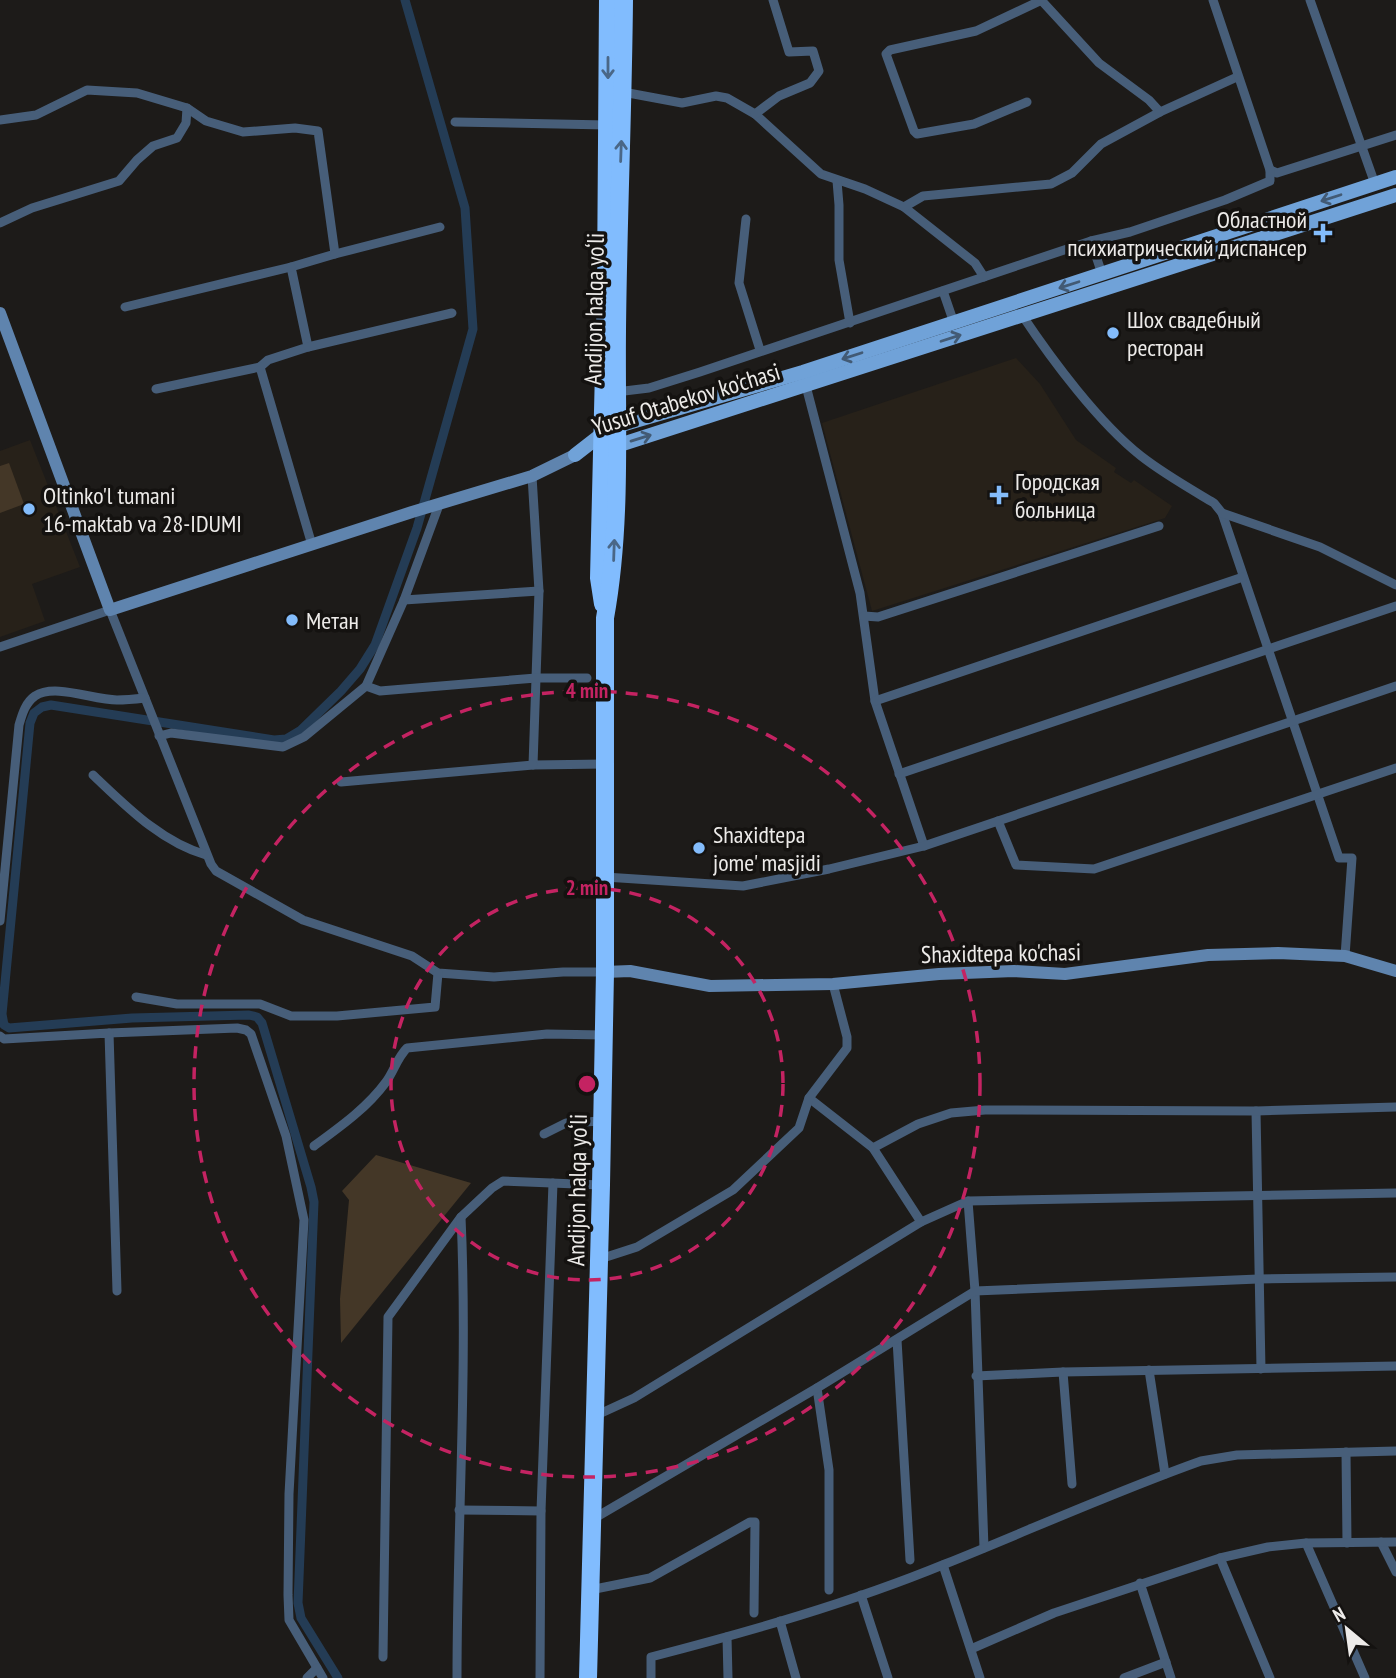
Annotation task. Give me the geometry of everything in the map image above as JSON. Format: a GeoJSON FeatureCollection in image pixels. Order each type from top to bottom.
{"type":"FeatureCollection","features":[{"type":"Feature","properties":{"kind":"highway","name":"Andijon halqa yo‘li"},"geometry":{"type":"LineString","coordinates":[[588,1678],[591,1520],[597,1415],[604,1035],[605,618],[613,574],[609,439],[608,0]]}},
{"type":"Feature","properties":{"kind":"highway","name":"Andijon halqa yo‘li"},"geometry":{"type":"LineString","coordinates":[[609,439],[617,392],[624,0]]}},
{"type":"Feature","properties":{"kind":"main road","name":"Yusuf Otabekov ko'chasi"},"geometry":{"type":"LineString","coordinates":[[575,455],[609,439],[803,372],[1396,177]]}},
{"type":"Feature","properties":{"kind":"main road","name":"Yusuf Otabekov ko'chasi"},"geometry":{"type":"LineString","coordinates":[[609,439],[806,386],[1396,195]]}},
{"type":"Feature","properties":{"kind":"street"},"geometry":{"type":"LineString","coordinates":[[755,114],[779,96],[810,83],[819,71],[813,51],[789,51],[773,0]]}},
{"type":"Feature","properties":{"kind":"street"},"geometry":{"type":"LineString","coordinates":[[1027,102],[974,124],[917,134],[886,54],[890,50],[976,31],[1042,0],[1099,63],[1149,100],[1160,112]]}},
{"type":"Feature","properties":{"kind":"street"},"geometry":{"type":"LineString","coordinates":[[617,392],[649,388],[1091,241],[1130,232],[1270,181],[1270,170],[1213,0]]}},
{"type":"Feature","properties":{"kind":"street"},"geometry":{"type":"LineString","coordinates":[[1310,0],[1375,184]]}},
{"type":"Feature","properties":{"kind":"street"},"geometry":{"type":"LineString","coordinates":[[904,207],[923,196],[1051,184],[1072,173],[1101,144],[1160,112],[1237,77]]}},
{"type":"Feature","properties":{"kind":"street"},"geometry":{"type":"LineString","coordinates":[[0,120],[36,115],[87,90],[137,93],[187,108],[206,121],[243,132],[295,128],[318,131],[335,254]]}},
{"type":"Feature","properties":{"kind":"street"},"geometry":{"type":"LineString","coordinates":[[623,92],[682,103],[721,96],[755,114],[821,174],[904,207],[975,263],[984,277]]}},
{"type":"Feature","properties":{"kind":"street"},"geometry":{"type":"LineString","coordinates":[[0,223],[44,204],[119,181],[153,146],[177,138],[186,123],[187,108]]}},
{"type":"Feature","properties":{"kind":"street"},"geometry":{"type":"LineString","coordinates":[[455,122],[607,125]]}},
{"type":"Feature","properties":{"kind":"street"},"geometry":{"type":"LineString","coordinates":[[1270,170],[1278,173],[1396,135]]}},
{"type":"Feature","properties":{"kind":"street"},"geometry":{"type":"LineString","coordinates":[[837,181],[839,260],[850,323]]}},
{"type":"Feature","properties":{"kind":"street"},"geometry":{"type":"LineString","coordinates":[[746,219],[739,283],[760,351]]}},
{"type":"Feature","properties":{"kind":"street"},"geometry":{"type":"LineString","coordinates":[[125,307],[440,227]]}},
{"type":"Feature","properties":{"kind":"street"},"geometry":{"type":"LineString","coordinates":[[1091,241],[1102,274]]}},
{"type":"Feature","properties":{"kind":"street"},"geometry":{"type":"LineString","coordinates":[[291,267],[308,347]]}},
{"type":"Feature","properties":{"kind":"street"},"geometry":{"type":"LineString","coordinates":[[943,291],[954,323]]}},
{"type":"Feature","properties":{"kind":"street"},"geometry":{"type":"LineString","coordinates":[[156,389],[260,367],[268,360],[308,347],[452,313]]}},
{"type":"Feature","properties":{"kind":"street"},"geometry":{"type":"LineString","coordinates":[[1022,315],[1104,420],[1140,455],[1214,503],[1222,513],[1339,859],[1353,858],[1345,956]]}},
{"type":"Feature","properties":{"kind":"street"},"geometry":{"type":"LineString","coordinates":[[1,317],[110,610],[206,855],[216,872],[303,920],[412,956],[438,973],[495,977],[605,972]]}},
{"type":"Feature","properties":{"kind":"street"},"geometry":{"type":"LineString","coordinates":[[260,367],[312,545]]}},
{"type":"Feature","properties":{"kind":"street"},"geometry":{"type":"LineString","coordinates":[[806,386],[860,593],[875,701],[924,846]]}},
{"type":"Feature","properties":{"kind":"street"},"geometry":{"type":"LineString","coordinates":[[0,647],[412,512],[532,476],[575,455]]}},
{"type":"Feature","properties":{"kind":"street"},"geometry":{"type":"LineString","coordinates":[[532,476],[539,591],[533,765]]}},
{"type":"Feature","properties":{"kind":"street"},"geometry":{"type":"LineString","coordinates":[[158,733],[283,747],[304,737],[366,686],[404,600],[436,506]]}},
{"type":"Feature","properties":{"kind":"street"},"geometry":{"type":"LineString","coordinates":[[1222,513],[1320,547],[1396,585]]}},
{"type":"Feature","properties":{"kind":"street"},"geometry":{"type":"LineString","coordinates":[[863,616],[878,617],[1159,526]]}},
{"type":"Feature","properties":{"kind":"street"},"geometry":{"type":"LineString","coordinates":[[875,701],[1243,577]]}},
{"type":"Feature","properties":{"kind":"street"},"geometry":{"type":"LineString","coordinates":[[404,600],[539,591]]}},
{"type":"Feature","properties":{"kind":"street"},"geometry":{"type":"LineString","coordinates":[[899,774],[1396,606]]}},
{"type":"Feature","properties":{"kind":"street"},"geometry":{"type":"LineString","coordinates":[[366,686],[380,691],[536,678],[587,678]]}},
{"type":"Feature","properties":{"kind":"street"},"geometry":{"type":"LineString","coordinates":[[605,877],[743,886],[830,869],[924,846],[1396,686]]}},
{"type":"Feature","properties":{"kind":"street"},"geometry":{"type":"LineString","coordinates":[[0,921],[19,725],[25,707],[34,697],[55,690],[146,702]]}},
{"type":"Feature","properties":{"kind":"street"},"geometry":{"type":"LineString","coordinates":[[341,782],[533,765],[605,764]]}},
{"type":"Feature","properties":{"kind":"street"},"geometry":{"type":"LineString","coordinates":[[998,821],[1016,865],[1094,869],[1396,768]]}},
{"type":"Feature","properties":{"kind":"street"},"geometry":{"type":"LineString","coordinates":[[93,775],[162,835],[183,848],[206,855]]}},
{"type":"Feature","properties":{"kind":"street","name":"Shaxidtepa ko'chasi"},"geometry":{"type":"LineString","coordinates":[[605,972],[630,971],[710,986],[832,984],[939,974],[1014,971],[1065,974],[1108,971],[1208,956],[1278,953],[1345,956],[1396,971]]}},
{"type":"Feature","properties":{"kind":"street"},"geometry":{"type":"LineString","coordinates":[[136,997],[177,1004],[260,1004],[290,1016],[337,1016],[435,1007],[438,973]]}},
{"type":"Feature","properties":{"kind":"street"},"geometry":{"type":"LineString","coordinates":[[600,1259],[637,1247],[733,1190],[799,1128],[809,1098],[846,1048],[847,1037],[832,984]]}},
{"type":"Feature","properties":{"kind":"street"},"geometry":{"type":"LineString","coordinates":[[0,1036],[4,1038],[237,1028],[251,1034],[286,1136],[304,1220],[289,1494],[289,1620],[323,1678]]}},
{"type":"Feature","properties":{"kind":"street"},"geometry":{"type":"LineString","coordinates":[[109,1033],[117,1292]]}},
{"type":"Feature","properties":{"kind":"street"},"geometry":{"type":"LineString","coordinates":[[314,1146],[353,1118],[386,1081],[407,1048],[547,1034],[604,1035]]}},
{"type":"Feature","properties":{"kind":"street"},"geometry":{"type":"LineString","coordinates":[[809,1098],[873,1148],[921,1222]]}},
{"type":"Feature","properties":{"kind":"street"},"geometry":{"type":"LineString","coordinates":[[873,1148],[918,1124],[951,1113],[985,1110],[1256,1111],[1396,1107]]}},
{"type":"Feature","properties":{"kind":"street"},"geometry":{"type":"LineString","coordinates":[[1256,1111],[1261,1369]]}},
{"type":"Feature","properties":{"kind":"street"},"geometry":{"type":"LineString","coordinates":[[544,1134],[566,1123],[602,1121]]}},
{"type":"Feature","properties":{"kind":"street"},"geometry":{"type":"LineString","coordinates":[[383,1657],[388,1317],[461,1217],[503,1181],[601,1185]]}},
{"type":"Feature","properties":{"kind":"street"},"geometry":{"type":"LineString","coordinates":[[540,1678],[541,1511],[553,1182]]}},
{"type":"Feature","properties":{"kind":"street"},"geometry":{"type":"LineString","coordinates":[[597,1415],[634,1398],[921,1222],[968,1201],[1396,1193]]}},
{"type":"Feature","properties":{"kind":"street"},"geometry":{"type":"LineString","coordinates":[[968,1201],[975,1291],[984,1548]]}},
{"type":"Feature","properties":{"kind":"street"},"geometry":{"type":"LineString","coordinates":[[457,1678],[459,1510],[464,1403],[461,1217]]}},
{"type":"Feature","properties":{"kind":"street"},"geometry":{"type":"LineString","coordinates":[[591,1520],[817,1388],[975,1291],[1258,1279],[1396,1277]]}},
{"type":"Feature","properties":{"kind":"street"},"geometry":{"type":"LineString","coordinates":[[897,1340],[910,1560]]}},
{"type":"Feature","properties":{"kind":"street"},"geometry":{"type":"LineString","coordinates":[[976,1376],[1396,1366]]}},
{"type":"Feature","properties":{"kind":"street"},"geometry":{"type":"LineString","coordinates":[[1149,1370],[1165,1474]]}},
{"type":"Feature","properties":{"kind":"street"},"geometry":{"type":"LineString","coordinates":[[1063,1372],[1072,1484]]}},
{"type":"Feature","properties":{"kind":"street"},"geometry":{"type":"LineString","coordinates":[[817,1388],[829,1470],[829,1590]]}},
{"type":"Feature","properties":{"kind":"street"},"geometry":{"type":"LineString","coordinates":[[651,1678],[651,1657],[727,1637],[861,1595],[943,1565],[1201,1461],[1237,1455],[1396,1451]]}},
{"type":"Feature","properties":{"kind":"street"},"geometry":{"type":"LineString","coordinates":[[1346,1452],[1347,1543]]}},
{"type":"Feature","properties":{"kind":"street"},"geometry":{"type":"LineString","coordinates":[[459,1510],[541,1511]]}},
{"type":"Feature","properties":{"kind":"street"},"geometry":{"type":"LineString","coordinates":[[590,1590],[650,1578],[750,1522],[755,1522],[754,1613]]}},
{"type":"Feature","properties":{"kind":"street"},"geometry":{"type":"LineString","coordinates":[[1381,1542],[1396,1572]]}},
{"type":"Feature","properties":{"kind":"street"},"geometry":{"type":"LineString","coordinates":[[971,1649],[1054,1614],[1220,1558],[1268,1546],[1396,1542]]}},
{"type":"Feature","properties":{"kind":"street"},"geometry":{"type":"LineString","coordinates":[[1306,1543],[1365,1678]]}},
{"type":"Feature","properties":{"kind":"street"},"geometry":{"type":"LineString","coordinates":[[1220,1558],[1270,1678]]}},
{"type":"Feature","properties":{"kind":"street"},"geometry":{"type":"LineString","coordinates":[[943,1565],[980,1678]]}},
{"type":"Feature","properties":{"kind":"street"},"geometry":{"type":"LineString","coordinates":[[1140,1583],[1171,1678]]}},
{"type":"Feature","properties":{"kind":"street"},"geometry":{"type":"LineString","coordinates":[[861,1595],[888,1678]]}},
{"type":"Feature","properties":{"kind":"street"},"geometry":{"type":"LineString","coordinates":[[780,1621],[796,1678]]}},
{"type":"Feature","properties":{"kind":"street"},"geometry":{"type":"LineString","coordinates":[[727,1637],[728,1678]]}},
{"type":"Feature","properties":{"kind":"street"},"geometry":{"type":"LineString","coordinates":[[1124,1678],[1166,1662]]}},
{"type":"Feature","properties":{"kind":"street"},"geometry":{"type":"LineString","coordinates":[[307,1678],[317,1668]]}},
{"type":"Feature","properties":{"kind":"shaded area","name":"Городская больница"},"geometry":{"type":"Polygon","coordinates":[[[1016,358],[1040,384],[1076,440],[1116,468],[1114,472],[1131,483],[1134,480],[1172,506],[1165,518],[872,611],[822,423],[1016,358]]]}},
{"type":"Feature","properties":{"kind":"shaded area","name":"Oltinko'l tumani 16-maktab va 28-IDUMI"},"geometry":{"type":"Polygon","coordinates":[[[30,440],[80,567],[32,584],[45,621],[0,637],[0,451],[30,440]]]}},
{"type":"Feature","properties":{"kind":"shaded area"},"geometry":{"type":"Polygon","coordinates":[[[9,463],[24,504],[0,513],[0,466],[9,463]]]}},
{"type":"Feature","properties":{"kind":"shaded area"},"geometry":{"type":"Polygon","coordinates":[[[376,1155],[471,1183],[341,1343],[340,1299],[349,1200],[342,1191],[376,1155]]]}},
{"type":"Feature","properties":{"kind":"waterway"},"geometry":{"type":"LineString","coordinates":[[338,1678],[301,1618],[298,1603],[314,1202],[262,1023],[257,1017],[249,1015],[132,1018],[9,1028],[4,1025],[2,1014],[30,723],[34,713],[51,705],[274,740],[286,739],[301,730],[341,691],[360,669],[375,645],[417,528],[473,329],[465,208],[405,0]]}},
{"type":"Feature","properties":{"kind":"place","name":"Областной психиатрический диспансер"},"geometry":{"type":"Point","coordinates":[1323,233]}},
{"type":"Feature","properties":{"kind":"place","name":"Шох свадебный ресторан"},"geometry":{"type":"Point","coordinates":[1113,333]}},
{"type":"Feature","properties":{"kind":"place","name":"Городская больница"},"geometry":{"type":"Point","coordinates":[999,495]}},
{"type":"Feature","properties":{"kind":"place","name":"Oltinko'l tumani 16-maktab va 28-IDUMI"},"geometry":{"type":"Point","coordinates":[29,509]}},
{"type":"Feature","properties":{"kind":"place","name":"Метан"},"geometry":{"type":"Point","coordinates":[292,620]}},
{"type":"Feature","properties":{"kind":"place","name":"Shaxidtepa jome' masjidi"},"geometry":{"type":"Point","coordinates":[699,848]}}]}
